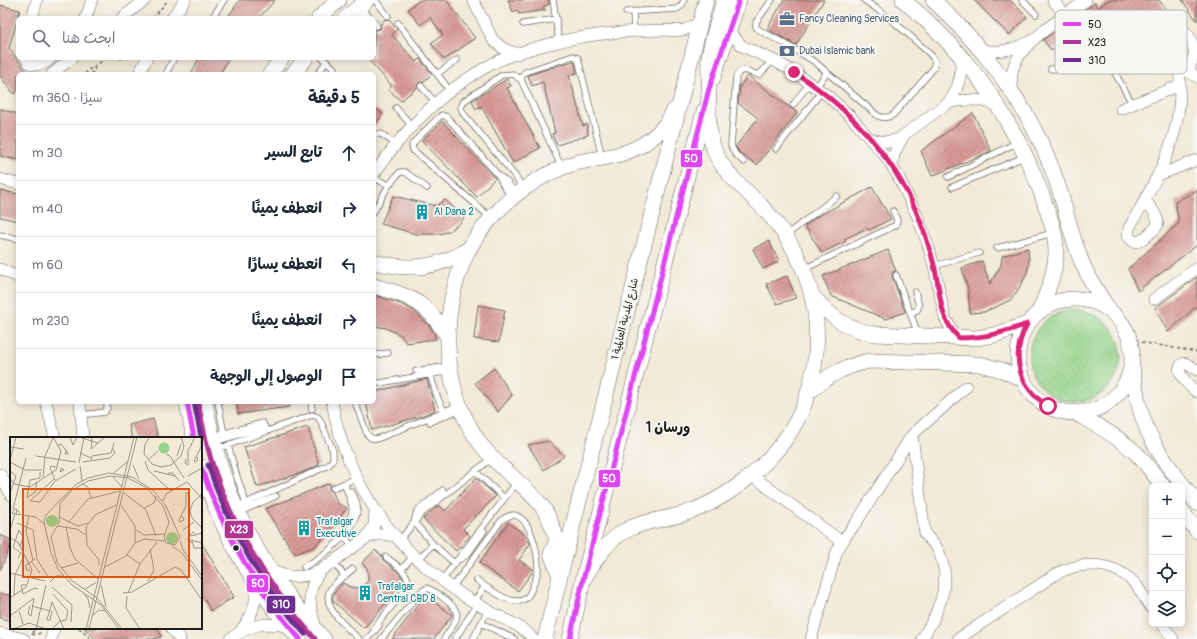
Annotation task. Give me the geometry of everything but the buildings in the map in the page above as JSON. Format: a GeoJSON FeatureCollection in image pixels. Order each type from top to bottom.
{"type":"FeatureCollection","features":[{"type":"Feature","properties":{"kind":"street"},"geometry":{"type":"LineString","coordinates":[[33,16],[37,0]]}},
{"type":"Feature","properties":{"kind":"street"},"geometry":{"type":"LineString","coordinates":[[87,16],[92,0]]}},
{"type":"Feature","properties":{"kind":"street"},"geometry":{"type":"LineString","coordinates":[[124,16],[144,0]]}},
{"type":"Feature","properties":{"kind":"street"},"geometry":{"type":"LineString","coordinates":[[173,16],[185,0]]}},
{"type":"Feature","properties":{"kind":"street"},"geometry":{"type":"LineString","coordinates":[[321,16],[339,0]]}},
{"type":"Feature","properties":{"kind":"street"},"geometry":{"type":"LineString","coordinates":[[473,0],[493,40],[504,49],[518,54]]}},
{"type":"Feature","properties":{"kind":"street"},"geometry":{"type":"LineString","coordinates":[[570,639],[583,580],[709,89],[729,31],[735,0]]}},
{"type":"Feature","properties":{"kind":"street"},"geometry":{"type":"LineString","coordinates":[[583,580],[601,552],[613,539],[624,531],[642,524],[684,514],[699,508],[728,493],[751,475],[774,453],[790,431],[798,419],[808,393],[812,377],[816,344],[815,311],[804,269],[796,252],[767,212],[730,174],[716,153],[710,135],[707,115],[709,57],[735,0]]}},
{"type":"Feature","properties":{"kind":"street"},"geometry":{"type":"LineString","coordinates":[[903,0],[939,33],[960,56],[999,105],[1026,156],[1054,233],[1056,253],[1053,272],[1039,312]]}},
{"type":"Feature","properties":{"kind":"street"},"geometry":{"type":"LineString","coordinates":[[933,0],[954,20],[981,50],[1014,94],[1030,122],[1047,158],[1063,200],[1083,265],[1091,281],[1110,311],[1122,324],[1130,340],[1137,398],[1148,433],[1162,456],[1197,503]]}},
{"type":"Feature","properties":{"kind":"street"},"geometry":{"type":"LineString","coordinates":[[1053,0],[1061,10]]}},
{"type":"Feature","properties":{"kind":"street"},"geometry":{"type":"LineString","coordinates":[[1072,10],[1086,0]]}},
{"type":"Feature","properties":{"kind":"street","name":"شارع المدينة العالمية 1"},"geometry":{"type":"LineString","coordinates":[[545,639],[706,1]]}},
{"type":"Feature","properties":{"kind":"street"},"geometry":{"type":"LineString","coordinates":[[376,171],[396,144],[436,103],[450,91],[489,66],[518,54],[561,42],[594,35],[634,31],[684,30],[697,24],[702,19]]}},
{"type":"Feature","properties":{"kind":"street"},"geometry":{"type":"LineString","coordinates":[[1014,94],[1011,80],[1013,67],[1019,56],[1033,40],[1055,23]]}},
{"type":"Feature","properties":{"kind":"street"},"geometry":{"type":"LineString","coordinates":[[729,31],[742,46],[773,60],[816,86],[840,106],[872,139],[892,166],[917,215],[934,266],[945,318],[953,332],[959,338]]}},
{"type":"Feature","properties":{"kind":"street"},"geometry":{"type":"LineString","coordinates":[[489,66],[493,40]]}},
{"type":"Feature","properties":{"kind":"street"},"geometry":{"type":"LineString","coordinates":[[981,50],[996,52],[1004,51],[1018,47],[1033,40]]}},
{"type":"Feature","properties":{"kind":"street"},"geometry":{"type":"LineString","coordinates":[[872,139],[884,142],[897,140],[948,103],[955,93],[960,81],[960,56]]}},
{"type":"Feature","properties":{"kind":"street"},"geometry":{"type":"LineString","coordinates":[[27,60],[30,64],[37,66],[44,64],[49,60]]}},
{"type":"Feature","properties":{"kind":"street"},"geometry":{"type":"LineString","coordinates":[[54,72],[70,60]]}},
{"type":"Feature","properties":{"kind":"street"},"geometry":{"type":"LineString","coordinates":[[140,72],[146,60]]}},
{"type":"Feature","properties":{"kind":"street"},"geometry":{"type":"LineString","coordinates":[[272,72],[280,60]]}},
{"type":"Feature","properties":{"kind":"street"},"geometry":{"type":"LineString","coordinates":[[295,72],[304,60]]}},
{"type":"Feature","properties":{"kind":"street"},"geometry":{"type":"LineString","coordinates":[[1187,71],[1197,78]]}},
{"type":"Feature","properties":{"kind":"street"},"geometry":{"type":"LineString","coordinates":[[1145,200],[1159,175],[1174,137],[1179,112],[1182,74]]}},
{"type":"Feature","properties":{"kind":"street"},"geometry":{"type":"LineString","coordinates":[[1121,110],[1180,85]]}},
{"type":"Feature","properties":{"kind":"street"},"geometry":{"type":"LineString","coordinates":[[560,576],[551,554],[557,540],[553,528],[541,506],[492,458],[472,431],[460,407],[454,389],[450,369],[448,336],[453,296],[457,279],[470,248],[490,220],[518,193],[539,179],[562,168],[633,150],[645,144],[665,126],[683,91]]}},
{"type":"Feature","properties":{"kind":"street"},"geometry":{"type":"LineString","coordinates":[[948,103],[965,99],[974,99],[999,105]]}},
{"type":"Feature","properties":{"kind":"street"},"geometry":{"type":"LineString","coordinates":[[892,166],[894,154],[902,137]]}},
{"type":"Feature","properties":{"kind":"street"},"geometry":{"type":"LineString","coordinates":[[1159,175],[1197,160]]}},
{"type":"Feature","properties":{"kind":"street"},"geometry":{"type":"LineString","coordinates":[[0,179],[16,183]]}},
{"type":"Feature","properties":{"kind":"street"},"geometry":{"type":"LineString","coordinates":[[376,262],[399,267],[414,268],[429,266],[451,259],[470,248]]}},
{"type":"Feature","properties":{"kind":"street"},"geometry":{"type":"LineString","coordinates":[[0,268],[16,276]]}},
{"type":"Feature","properties":{"kind":"street"},"geometry":{"type":"LineString","coordinates":[[1154,299],[1197,268]]}},
{"type":"Feature","properties":{"kind":"street"},"geometry":{"type":"LineString","coordinates":[[376,287],[406,296],[420,304],[431,314],[448,336]]}},
{"type":"Feature","properties":{"kind":"street"},"geometry":{"type":"LineString","coordinates":[[812,295],[826,312],[835,319],[854,329],[875,334],[976,338],[994,335],[1027,324]]}},
{"type":"Feature","properties":{"kind":"street"},"geometry":{"type":"LineString","coordinates":[[1110,311],[1095,303],[1080,299],[1069,299],[1048,306],[1039,312],[1027,324],[1020,339],[1018,364],[1024,380],[1031,392],[1041,401],[1056,409],[1074,412],[1095,409],[1113,398],[1126,382],[1132,362]]}},
{"type":"Feature","properties":{"kind":"street"},"geometry":{"type":"LineString","coordinates":[[808,393],[836,372],[852,365],[869,361],[979,364],[1002,370],[1024,380]]}},
{"type":"Feature","properties":{"kind":"street"},"geometry":{"type":"LineString","coordinates":[[1197,370],[1185,363],[1179,368],[1180,373],[1197,392]]}},
{"type":"Feature","properties":{"kind":"street"},"geometry":{"type":"LineString","coordinates":[[811,639],[834,561],[842,542],[856,523],[912,435],[966,387]]}},
{"type":"Feature","properties":{"kind":"street"},"geometry":{"type":"LineString","coordinates":[[46,404],[55,437]]}},
{"type":"Feature","properties":{"kind":"street"},"geometry":{"type":"LineString","coordinates":[[80,404],[83,437]]}},
{"type":"Feature","properties":{"kind":"street"},"geometry":{"type":"LineString","coordinates":[[187,404],[194,437]]}},
{"type":"Feature","properties":{"kind":"street"},"geometry":{"type":"LineString","coordinates":[[206,404],[218,442],[225,480],[240,508],[256,548],[292,601],[321,635]]}},
{"type":"Feature","properties":{"kind":"street"},"geometry":{"type":"LineString","coordinates":[[332,404],[343,446],[357,478],[375,510],[397,539],[416,558],[452,588],[475,603],[520,626],[533,639]]}},
{"type":"Feature","properties":{"kind":"street"},"geometry":{"type":"LineString","coordinates":[[1074,412],[1109,433],[1128,447],[1146,464],[1161,483]]}},
{"type":"Feature","properties":{"kind":"street"},"geometry":{"type":"LineString","coordinates":[[912,435],[925,534],[937,548],[945,574],[945,583],[941,600],[933,620],[922,639]]}},
{"type":"Feature","properties":{"kind":"street"},"geometry":{"type":"LineString","coordinates":[[202,470],[226,531],[244,565],[273,607],[300,639]]}},
{"type":"Feature","properties":{"kind":"street"},"geometry":{"type":"LineString","coordinates":[[0,474],[3,488]]}},
{"type":"Feature","properties":{"kind":"street"},"geometry":{"type":"LineString","coordinates":[[751,475],[842,542]]}},
{"type":"Feature","properties":{"kind":"street"},"geometry":{"type":"LineString","coordinates":[[366,538],[374,525],[375,510]]}},
{"type":"Feature","properties":{"kind":"street"},"geometry":{"type":"LineString","coordinates":[[1185,516],[1197,531]]}},
{"type":"Feature","properties":{"kind":"street"},"geometry":{"type":"LineString","coordinates":[[270,570],[285,576],[307,576],[320,571],[366,538],[380,534],[397,539]]}},
{"type":"Feature","properties":{"kind":"street"},"geometry":{"type":"LineString","coordinates":[[958,639],[1056,574],[1072,566],[1098,565],[1111,568],[1123,574],[1136,586],[1149,605]]}},
{"type":"Feature","properties":{"kind":"street"},"geometry":{"type":"LineString","coordinates":[[320,571],[312,585],[309,601],[310,609],[321,635]]}},
{"type":"Feature","properties":{"kind":"street"},"geometry":{"type":"LineString","coordinates":[[241,631],[254,609],[256,584]]}},
{"type":"Feature","properties":{"kind":"street"},"geometry":{"type":"LineString","coordinates":[[230,639],[241,631],[254,626],[268,624],[289,627]]}},
{"type":"Feature","properties":{"kind":"street"},"geometry":{"type":"LineString","coordinates":[[1164,627],[1173,639]]}},
{"type":"Feature","properties":{"kind":"street"},"geometry":{"type":"LineString","coordinates":[[0,633],[28,637]]}},
{"type":"Feature","properties":{"kind":"lane"},"geometry":{"type":"LineString","coordinates":[[213,16],[224,0]]}},
{"type":"Feature","properties":{"kind":"lane"},"geometry":{"type":"LineString","coordinates":[[375,0],[389,15],[378,0]]}},
{"type":"Feature","properties":{"kind":"lane"},"geometry":{"type":"LineString","coordinates":[[553,0],[561,42]]}},
{"type":"Feature","properties":{"kind":"lane"},"geometry":{"type":"LineString","coordinates":[[626,12],[677,9],[682,5],[684,0]]}},
{"type":"Feature","properties":{"kind":"lane"},"geometry":{"type":"LineString","coordinates":[[772,0],[756,22],[757,29],[792,48],[827,72],[875,114],[886,118],[893,115],[935,66],[934,59],[891,19],[864,0]]}},
{"type":"Feature","properties":{"kind":"lane"},"geometry":{"type":"LineString","coordinates":[[1022,0],[1036,14]]}},
{"type":"Feature","properties":{"kind":"lane"},"geometry":{"type":"LineString","coordinates":[[633,11],[634,31]]}},
{"type":"Feature","properties":{"kind":"lane"},"geometry":{"type":"LineString","coordinates":[[523,24],[557,19]]}},
{"type":"Feature","properties":{"kind":"lane"},"geometry":{"type":"LineString","coordinates":[[398,23],[450,91]]}},
{"type":"Feature","properties":{"kind":"lane"},"geometry":{"type":"LineString","coordinates":[[521,80],[525,72],[573,56],[578,58],[602,158]]}},
{"type":"Feature","properties":{"kind":"lane"},"geometry":{"type":"LineString","coordinates":[[167,72],[173,60]]}},
{"type":"Feature","properties":{"kind":"lane"},"geometry":{"type":"LineString","coordinates":[[319,72],[325,60]]}},
{"type":"Feature","properties":{"kind":"lane"},"geometry":{"type":"LineString","coordinates":[[326,60],[335,66]]}},
{"type":"Feature","properties":{"kind":"lane"},"geometry":{"type":"LineString","coordinates":[[437,74],[457,60]]}},
{"type":"Feature","properties":{"kind":"lane"},"geometry":{"type":"LineString","coordinates":[[744,162],[735,154],[731,146],[736,77],[739,72],[744,70],[760,75],[773,60]]}},
{"type":"Feature","properties":{"kind":"lane"},"geometry":{"type":"LineString","coordinates":[[1050,69],[1055,69]]}},
{"type":"Feature","properties":{"kind":"lane"},"geometry":{"type":"LineString","coordinates":[[776,149],[816,86],[827,72]]}},
{"type":"Feature","properties":{"kind":"lane"},"geometry":{"type":"LineString","coordinates":[[518,193],[515,176],[508,170],[463,113],[461,105],[464,101],[502,75],[513,74],[521,80],[562,168]]}},
{"type":"Feature","properties":{"kind":"lane"},"geometry":{"type":"LineString","coordinates":[[1116,74],[1133,105]]}},
{"type":"Feature","properties":{"kind":"lane"},"geometry":{"type":"LineString","coordinates":[[421,86],[436,103]]}},
{"type":"Feature","properties":{"kind":"lane"},"geometry":{"type":"LineString","coordinates":[[793,105],[816,86]]}},
{"type":"Feature","properties":{"kind":"lane"},"geometry":{"type":"LineString","coordinates":[[396,108],[412,126]]}},
{"type":"Feature","properties":{"kind":"lane"},"geometry":{"type":"LineString","coordinates":[[490,220],[412,148],[413,143],[440,116],[446,116],[499,176],[518,193]]}},
{"type":"Feature","properties":{"kind":"lane"},"geometry":{"type":"LineString","coordinates":[[376,134],[381,134],[396,144]]}},
{"type":"Feature","properties":{"kind":"lane"},"geometry":{"type":"LineString","coordinates":[[948,177],[1019,142]]}},
{"type":"Feature","properties":{"kind":"lane"},"geometry":{"type":"LineString","coordinates":[[952,187],[1026,156]]}},
{"type":"Feature","properties":{"kind":"lane"},"geometry":{"type":"LineString","coordinates":[[376,208],[389,185],[398,174],[403,172],[427,188]]}},
{"type":"Feature","properties":{"kind":"lane"},"geometry":{"type":"LineString","coordinates":[[376,173],[389,185]]}},
{"type":"Feature","properties":{"kind":"lane"},"geometry":{"type":"LineString","coordinates":[[785,236],[838,196]]}},
{"type":"Feature","properties":{"kind":"lane"},"geometry":{"type":"LineString","coordinates":[[471,205],[490,220]]}},
{"type":"Feature","properties":{"kind":"lane"},"geometry":{"type":"LineString","coordinates":[[804,269],[894,226],[897,220],[893,210]]}},
{"type":"Feature","properties":{"kind":"lane"},"geometry":{"type":"LineString","coordinates":[[997,248],[1054,233]]}},
{"type":"Feature","properties":{"kind":"lane"},"geometry":{"type":"LineString","coordinates":[[0,235],[16,239]]}},
{"type":"Feature","properties":{"kind":"lane"},"geometry":{"type":"LineString","coordinates":[[934,266],[979,253]]}},
{"type":"Feature","properties":{"kind":"lane"},"geometry":{"type":"LineString","coordinates":[[896,275],[919,336]]}},
{"type":"Feature","properties":{"kind":"lane"},"geometry":{"type":"LineString","coordinates":[[910,313],[917,310],[919,306],[915,292]]}},
{"type":"Feature","properties":{"kind":"lane"},"geometry":{"type":"LineString","coordinates":[[376,355],[388,353]]}},
{"type":"Feature","properties":{"kind":"lane"},"geometry":{"type":"LineString","coordinates":[[416,371],[450,369]]}},
{"type":"Feature","properties":{"kind":"lane"},"geometry":{"type":"LineString","coordinates":[[376,384],[450,369]]}},
{"type":"Feature","properties":{"kind":"lane"},"geometry":{"type":"LineString","coordinates":[[430,374],[438,399],[444,411]]}},
{"type":"Feature","properties":{"kind":"lane"},"geometry":{"type":"LineString","coordinates":[[81,415],[105,412],[108,408],[107,404]]}},
{"type":"Feature","properties":{"kind":"lane"},"geometry":{"type":"LineString","coordinates":[[218,404],[218,442]]}},
{"type":"Feature","properties":{"kind":"lane"},"geometry":{"type":"LineString","coordinates":[[311,404],[312,409]]}},
{"type":"Feature","properties":{"kind":"lane"},"geometry":{"type":"LineString","coordinates":[[356,404],[366,432],[369,437],[374,439],[380,439],[444,411],[460,407]]}},
{"type":"Feature","properties":{"kind":"lane"},"geometry":{"type":"LineString","coordinates":[[430,422],[460,407]]}},
{"type":"Feature","properties":{"kind":"lane"},"geometry":{"type":"LineString","coordinates":[[218,442],[312,415],[320,420],[333,451],[333,459],[329,465],[240,508]]}},
{"type":"Feature","properties":{"kind":"lane"},"geometry":{"type":"LineString","coordinates":[[218,442],[264,426],[218,442]]}},
{"type":"Feature","properties":{"kind":"lane"},"geometry":{"type":"LineString","coordinates":[[397,539],[431,505],[492,458]]}},
{"type":"Feature","properties":{"kind":"lane"},"geometry":{"type":"LineString","coordinates":[[475,471],[504,498]]}},
{"type":"Feature","properties":{"kind":"lane"},"geometry":{"type":"LineString","coordinates":[[333,488],[357,478]]}},
{"type":"Feature","properties":{"kind":"lane"},"geometry":{"type":"LineString","coordinates":[[442,580],[504,498],[518,482]]}},
{"type":"Feature","properties":{"kind":"lane"},"geometry":{"type":"LineString","coordinates":[[343,524],[349,520],[353,509],[344,483]]}},
{"type":"Feature","properties":{"kind":"lane"},"geometry":{"type":"LineString","coordinates":[[414,522],[417,511],[443,490]]}},
{"type":"Feature","properties":{"kind":"lane"},"geometry":{"type":"LineString","coordinates":[[304,567],[323,556],[338,542],[354,520],[358,510],[352,491]]}},
{"type":"Feature","properties":{"kind":"lane"},"geometry":{"type":"LineString","coordinates":[[240,508],[276,496]]}},
{"type":"Feature","properties":{"kind":"lane"},"geometry":{"type":"LineString","coordinates":[[452,588],[501,521],[506,517],[517,516],[529,528],[534,540],[538,569],[531,591],[525,599],[516,602],[485,586],[477,580]]}},
{"type":"Feature","properties":{"kind":"lane"},"geometry":{"type":"LineString","coordinates":[[414,522],[433,544],[456,562]]}},
{"type":"Feature","properties":{"kind":"lane"},"geometry":{"type":"LineString","coordinates":[[456,562],[467,555],[484,531]]}},
{"type":"Feature","properties":{"kind":"lane"},"geometry":{"type":"LineString","coordinates":[[344,535],[349,549]]}},
{"type":"Feature","properties":{"kind":"lane"},"geometry":{"type":"LineString","coordinates":[[338,542],[349,549]]}},
{"type":"Feature","properties":{"kind":"lane"},"geometry":{"type":"LineString","coordinates":[[401,570],[433,544]]}},
{"type":"Feature","properties":{"kind":"lane"},"geometry":{"type":"LineString","coordinates":[[374,628],[408,586],[409,579],[405,573],[386,557]]}},
{"type":"Feature","properties":{"kind":"lane"},"geometry":{"type":"LineString","coordinates":[[332,562],[345,576]]}},
{"type":"Feature","properties":{"kind":"lane"},"geometry":{"type":"LineString","coordinates":[[353,569],[330,590],[328,602],[334,613],[359,639]]}},
{"type":"Feature","properties":{"kind":"lane"},"geometry":{"type":"LineString","coordinates":[[455,639],[485,586]]}},
{"type":"Feature","properties":{"kind":"lane"},"geometry":{"type":"LineString","coordinates":[[381,639],[421,592],[427,588],[452,605],[457,612],[457,617],[444,639]]}},
{"type":"Feature","properties":{"kind":"lane"},"geometry":{"type":"LineString","coordinates":[[368,639],[394,608]]}},
{"type":"Feature","properties":{"kind":"lane"},"geometry":{"type":"LineString","coordinates":[[473,639],[488,610]]}},
{"type":"Feature","properties":{"kind":"lane"},"geometry":{"type":"LineString","coordinates":[[481,623],[514,639]]}},
{"type":"Feature","properties":{"kind":"path"},"geometry":{"type":"LineString","coordinates":[[155,16],[168,0]]}},
{"type":"Feature","properties":{"kind":"path"},"geometry":{"type":"LineString","coordinates":[[86,72],[103,60]]}},
{"type":"Feature","properties":{"kind":"path"},"geometry":{"type":"LineString","coordinates":[[93,72],[95,70],[94,67]]}},
{"type":"Feature","properties":{"kind":"path"},"geometry":{"type":"LineString","coordinates":[[1130,340],[1197,352]]}},
{"type":"Feature","properties":{"kind":"path"},"geometry":{"type":"LineString","coordinates":[[79,629],[91,639]]}},
{"type":"Feature","properties":{"kind":"path"},"geometry":{"type":"LineString","coordinates":[[28,637],[40,633],[50,633]]}},
{"type":"Feature","properties":{"kind":"green space"},"geometry":{"type":"Polygon","coordinates":[[[1066,310],[1084,310],[1101,317],[1114,330],[1121,347],[1121,365],[1114,382],[1101,395],[1084,402],[1066,402],[1049,395],[1036,382],[1029,365],[1029,347],[1036,330],[1049,317],[1066,310]]]}},
{"type":"Feature","properties":{"kind":"transit line","name":"50"},"geometry":{"type":"LineString","coordinates":[[570,639],[583,580],[709,89],[739,0]]}},
{"type":"Feature","properties":{"kind":"transit line","name":"50"},"geometry":{"type":"LineString","coordinates":[[187,404],[194,437]]}},
{"type":"Feature","properties":{"kind":"transit line","name":"310"},"geometry":{"type":"LineString","coordinates":[[194,404],[201,437]]}},
{"type":"Feature","properties":{"kind":"transit line","name":"X23"},"geometry":{"type":"LineString","coordinates":[[198,404],[212,464],[233,518],[256,560],[270,581],[315,639]]}},
{"type":"Feature","properties":{"kind":"transit line","name":"310"},"geometry":{"type":"LineString","coordinates":[[208,465],[226,512],[248,555],[274,595],[305,634]]}},
{"type":"Feature","properties":{"kind":"transit line","name":"50"},"geometry":{"type":"LineString","coordinates":[[202,470],[220,514],[242,558],[268,599],[300,639]]}},
{"type":"Feature","properties":{"kind":"place","name":"Fancy Cleaning Services"},"geometry":{"type":"Point","coordinates":[787,19]}},
{"type":"Feature","properties":{"kind":"place","name":"Dubai Islamic bank"},"geometry":{"type":"Point","coordinates":[787,51]}},
{"type":"Feature","properties":{"kind":"place","name":"Al Dana 2"},"geometry":{"type":"Point","coordinates":[422,212]}},
{"type":"Feature","properties":{"kind":"place","name":"Trafalgar Executive"},"geometry":{"type":"Point","coordinates":[304,528]}},
{"type":"Feature","properties":{"kind":"place","name":"Trafalgar Central CBD 8"},"geometry":{"type":"Point","coordinates":[365,593]}},
{"type":"Feature","properties":{"kind":"district","name":"ورسان 1"},"geometry":{"type":"Point","coordinates":[668,427]}},
{"type":"Feature","properties":{"kind":"route"},"geometry":{"type":"LineString","coordinates":[[794,72],[817,86],[840,106],[872,139],[892,166],[910,200],[923,230],[934,266],[942,311],[953,332],[959,338],[976,338],[1011,331],[1027,324],[1020,339],[1018,348],[1018,364],[1020,372],[1028,388],[1048,406]]}}]}
